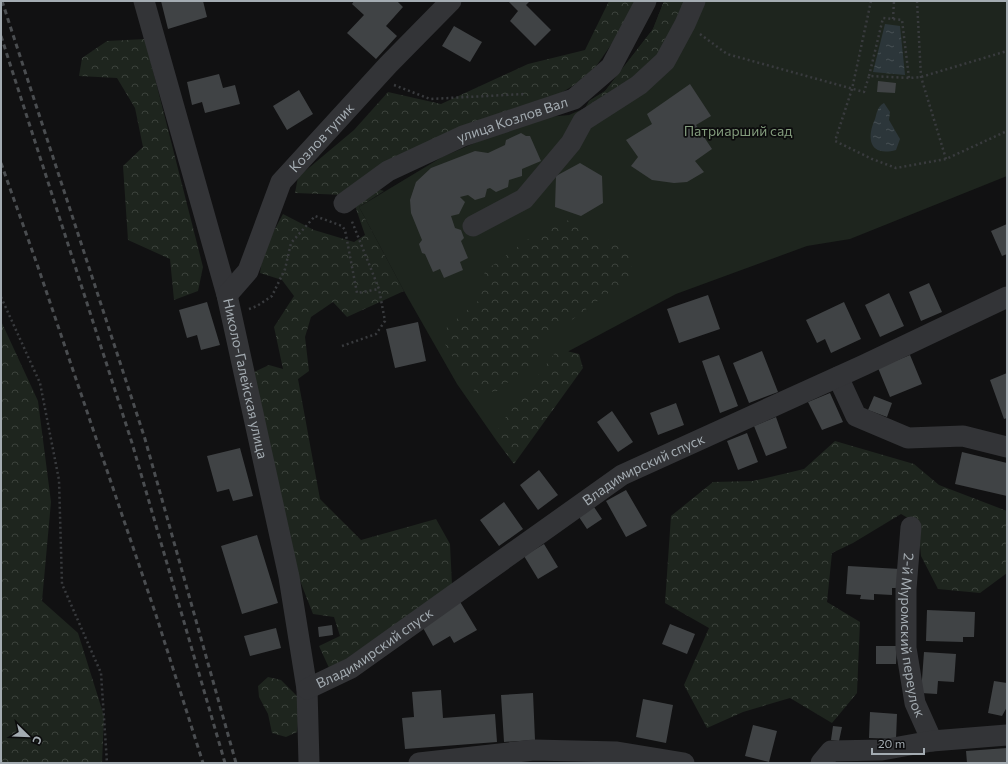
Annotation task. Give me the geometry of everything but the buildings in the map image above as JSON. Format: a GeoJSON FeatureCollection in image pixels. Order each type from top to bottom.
{"type":"FeatureCollection","features":[{"type":"Feature","properties":{"kind":"street","name":"Николо-Галейская улица"},"geometry":{"type":"LineString","coordinates":[[144,1],[229,305],[289,577],[307,689],[309,763]]}},
{"type":"Feature","properties":{"kind":"street","name":"Козлов тупик"},"geometry":{"type":"LineString","coordinates":[[229,305],[248,271],[281,182],[376,79],[451,1]]}},
{"type":"Feature","properties":{"kind":"street","name":"улица Козлов Вал"},"geometry":{"type":"LineString","coordinates":[[344,203],[388,171],[463,136],[574,99],[611,67],[646,1]]}},
{"type":"Feature","properties":{"kind":"street"},"geometry":{"type":"LineString","coordinates":[[473,226],[524,199],[571,143],[583,121],[639,85],[665,61],[685,24],[695,1]]}},
{"type":"Feature","properties":{"kind":"street","name":"Владимирский спуск"},"geometry":{"type":"LineString","coordinates":[[307,689],[351,668],[622,475],[838,378],[1007,297]]}},
{"type":"Feature","properties":{"kind":"street"},"geometry":{"type":"LineString","coordinates":[[838,378],[856,416],[908,438],[963,436],[1007,447]]}},
{"type":"Feature","properties":{"kind":"street","name":"2-й Муромский переулок"},"geometry":{"type":"LineString","coordinates":[[911,527],[906,589],[906,648],[915,703],[932,741]]}},
{"type":"Feature","properties":{"kind":"street"},"geometry":{"type":"LineString","coordinates":[[821,763],[831,751],[882,750],[932,741],[1007,736]]}},
{"type":"Feature","properties":{"kind":"street"},"geometry":{"type":"LineString","coordinates":[[419,763],[534,750],[617,752],[684,763]]}},
{"type":"Feature","properties":{"kind":"path"},"geometry":{"type":"LineString","coordinates":[[871,1],[852,89],[836,141],[872,159],[896,168],[946,159],[1007,131]]}},
{"type":"Feature","properties":{"kind":"path"},"geometry":{"type":"LineString","coordinates":[[893,19],[894,1]]}},
{"type":"Feature","properties":{"kind":"path"},"geometry":{"type":"LineString","coordinates":[[917,1],[921,77],[946,159]]}},
{"type":"Feature","properties":{"kind":"path"},"geometry":{"type":"LineString","coordinates":[[685,24],[727,54],[864,92],[884,18],[902,20],[909,78]]}},
{"type":"Feature","properties":{"kind":"path"},"geometry":{"type":"LineString","coordinates":[[869,76],[909,78],[921,77],[1007,51]]}},
{"type":"Feature","properties":{"kind":"path"},"geometry":{"type":"LineString","coordinates":[[376,79],[430,99],[529,94]]}},
{"type":"Feature","properties":{"kind":"path"},"geometry":{"type":"LineString","coordinates":[[342,346],[376,334],[385,321],[379,289],[344,203]]}},
{"type":"Feature","properties":{"kind":"path"},"geometry":{"type":"LineString","coordinates":[[229,305],[257,306],[272,296],[285,270],[291,243],[315,216],[342,226],[345,230],[357,293],[379,289]]}},
{"type":"Feature","properties":{"kind":"path"},"geometry":{"type":"LineString","coordinates":[[1,297],[40,383],[59,480],[62,584],[101,673],[107,763]]}},
{"type":"Feature","properties":{"kind":"green space"},"geometry":{"type":"Polygon","coordinates":[[[609,1],[636,1],[631,16],[590,75],[550,100],[345,195],[295,193],[298,177],[354,130],[388,92],[441,104],[528,64],[585,50],[609,1]]]}},
{"type":"Feature","properties":{"kind":"green space","name":"Патриарший сад"},"geometry":{"type":"Polygon","coordinates":[[[664,1],[1007,1],[1007,176],[850,239],[807,246],[676,294],[569,351],[496,440],[457,384],[404,291],[359,207],[442,157],[484,139],[547,117],[569,115],[585,108],[589,101],[605,91],[653,29],[664,1]]]}},
{"type":"Feature","properties":{"kind":"green space"},"geometry":{"type":"Polygon","coordinates":[[[664,1],[684,1],[657,56],[629,82],[588,108],[589,101],[605,91],[653,29],[664,1]]]}},
{"type":"Feature","properties":{"kind":"green space"},"geometry":{"type":"Polygon","coordinates":[[[145,39],[203,267],[198,291],[174,300],[170,259],[128,240],[123,166],[143,147],[135,108],[117,78],[79,76],[82,58],[107,41],[145,39]]]}},
{"type":"Feature","properties":{"kind":"green space"},"geometry":{"type":"Polygon","coordinates":[[[377,189],[384,191],[359,207],[404,291],[347,317],[333,302],[311,317],[305,337],[309,371],[298,379],[320,499],[361,540],[436,519],[450,544],[452,585],[330,670],[319,646],[340,636],[334,617],[313,614],[295,568],[252,373],[269,365],[283,369],[274,327],[294,296],[282,280],[260,273],[263,251],[283,214],[314,230],[354,242],[365,235],[354,203],[377,189]]]}},
{"type":"Feature","properties":{"kind":"green space"},"geometry":{"type":"Polygon","coordinates":[[[575,218],[592,242],[616,239],[628,250],[633,275],[543,341],[537,359],[497,391],[476,394],[443,341],[447,327],[478,301],[485,271],[542,229],[575,218]]]}},
{"type":"Feature","properties":{"kind":"green space"},"geometry":{"type":"Polygon","coordinates":[[[1,321],[38,401],[51,502],[42,601],[78,633],[104,716],[102,763],[1,763],[1,321]]]}},
{"type":"Feature","properties":{"kind":"green space"},"geometry":{"type":"Polygon","coordinates":[[[558,349],[579,354],[583,368],[514,464],[496,440],[499,426],[558,349]]]}},
{"type":"Feature","properties":{"kind":"green space"},"geometry":{"type":"Polygon","coordinates":[[[835,441],[914,464],[939,485],[1007,511],[1007,573],[980,593],[938,589],[921,556],[918,524],[901,514],[853,543],[832,553],[827,602],[860,622],[857,693],[832,723],[790,698],[743,712],[707,728],[684,685],[709,628],[665,603],[671,516],[713,482],[753,481],[804,469],[835,441]]]}},
{"type":"Feature","properties":{"kind":"green space"},"geometry":{"type":"Polygon","coordinates":[[[268,677],[281,680],[300,699],[297,732],[286,737],[272,733],[268,714],[259,697],[258,686],[268,677]]]}},
{"type":"Feature","properties":{"kind":"water"},"geometry":{"type":"Polygon","coordinates":[[[885,24],[900,26],[905,75],[873,72],[885,24]]]}},
{"type":"Feature","properties":{"kind":"water"},"geometry":{"type":"Polygon","coordinates":[[[884,103],[890,112],[889,120],[900,139],[896,150],[880,151],[872,145],[872,126],[880,106],[884,103]]]}},
{"type":"Feature","properties":{"kind":"railway"},"geometry":{"type":"LineString","coordinates":[[2,1],[145,439],[236,763]]}},
{"type":"Feature","properties":{"kind":"railway"},"geometry":{"type":"LineString","coordinates":[[1,36],[132,443],[225,763]]}},
{"type":"Feature","properties":{"kind":"railway"},"geometry":{"type":"LineString","coordinates":[[1,163],[38,267],[156,615],[203,763]]}}]}
